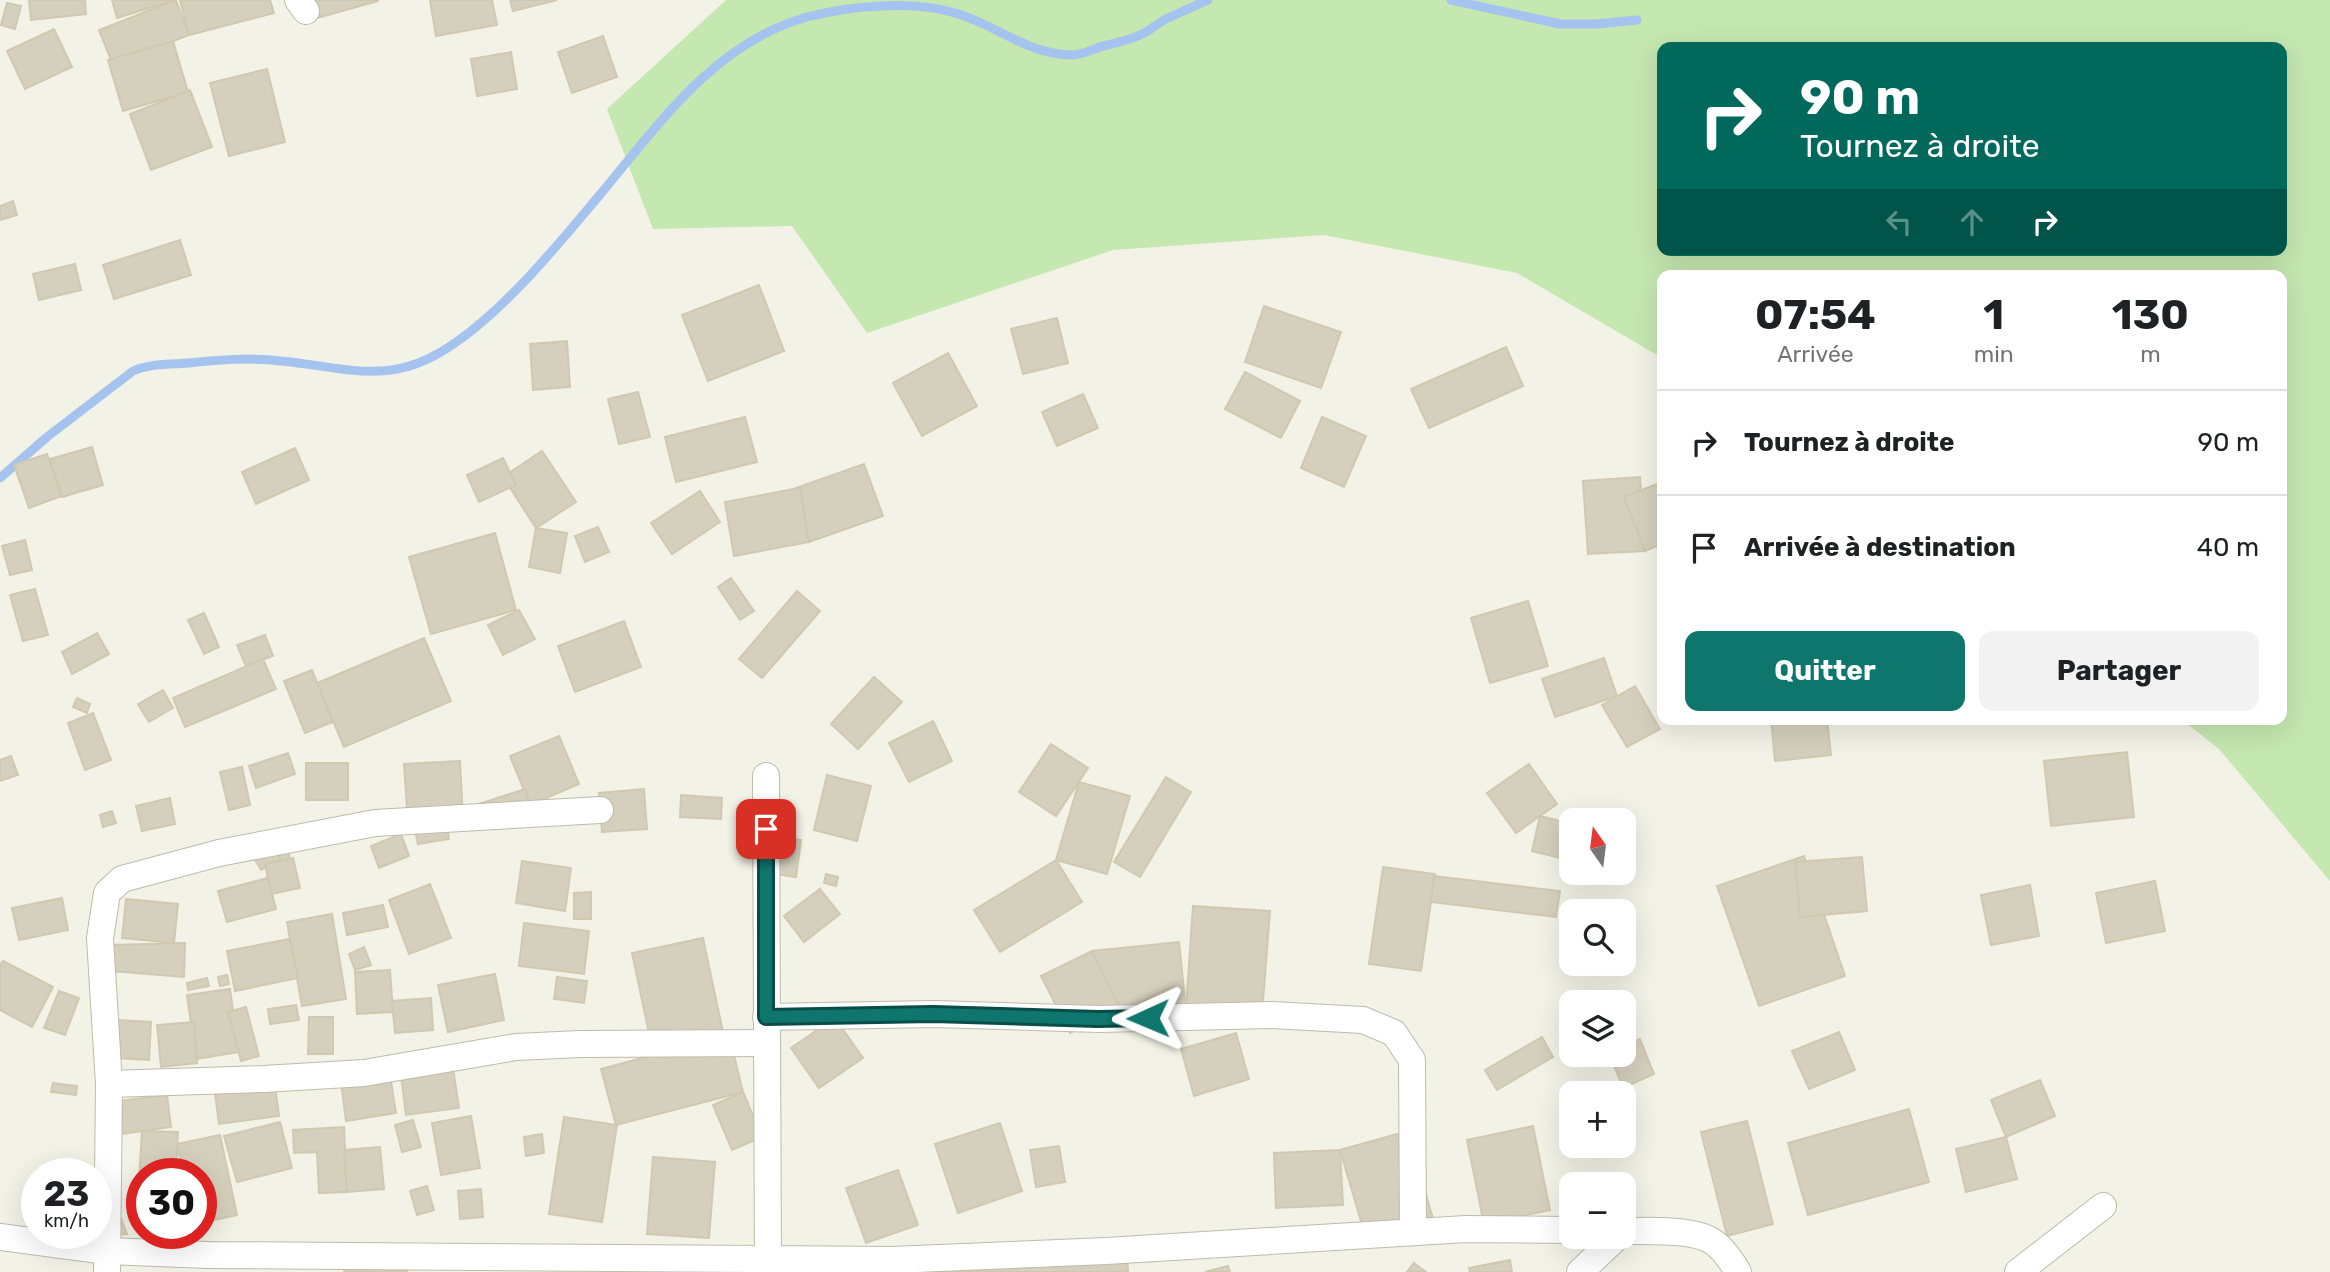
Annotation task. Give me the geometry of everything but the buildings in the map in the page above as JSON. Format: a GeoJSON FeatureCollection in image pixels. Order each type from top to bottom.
{"type":"FeatureCollection","features":[{"type":"Feature","properties":{"kind":"street"},"geometry":{"type":"LineString","coordinates":[[766,776],[768,1266]]}},
{"type":"Feature","properties":{"kind":"street"},"geometry":{"type":"LineString","coordinates":[[107,1261],[109,1084],[100,938],[107,893],[122,879],[219,853],[375,823],[600,810]]}},
{"type":"Feature","properties":{"kind":"street"},"geometry":{"type":"LineString","coordinates":[[766,1017],[933,1014],[1098,1019],[1272,1015],[1363,1020],[1394,1033],[1412,1060],[1413,1232]]}},
{"type":"Feature","properties":{"kind":"street"},"geometry":{"type":"LineString","coordinates":[[109,1084],[365,1073],[516,1047],[766,1043]]}},
{"type":"Feature","properties":{"kind":"street"},"geometry":{"type":"LineString","coordinates":[[2018,1272],[2103,1206]]}},
{"type":"Feature","properties":{"kind":"street"},"geometry":{"type":"LineString","coordinates":[[0,1237],[107,1261],[208,1255],[768,1266],[1079,1252],[1466,1229],[1559,1230]]}},
{"type":"Feature","properties":{"kind":"street"},"geometry":{"type":"LineString","coordinates":[[1636,1231],[1674,1232],[1708,1238],[1730,1258],[1738,1272]]}},
{"type":"Feature","properties":{"kind":"street"},"geometry":{"type":"LineString","coordinates":[[1580,1272],[1604,1249]]}},
{"type":"Feature","properties":{"kind":"green space"},"geometry":{"type":"Polygon","coordinates":[[[726,0],[2330,0],[2330,881],[2219,749],[2189,725],[2287,725],[2287,270],[1657,270],[1657,355],[1517,273],[1324,235],[1113,250],[867,333],[792,226],[653,229],[607,109],[726,0]]]}},
{"type":"Feature","properties":{"kind":"waterway"},"geometry":{"type":"LineString","coordinates":[[0,478],[47,437],[140,368],[246,359],[347,370],[387,371],[407,367],[449,347],[490,315],[528,277],[689,90],[743,46],[773,29],[807,17],[842,10],[881,6],[920,7],[955,13],[1024,44],[1054,53],[1074,55],[1137,36],[1208,0]]}},
{"type":"Feature","properties":{"kind":"waterway"},"geometry":{"type":"LineString","coordinates":[[1451,0],[1560,24],[1637,20]]}},
{"type":"Feature","properties":{"kind":"route"},"geometry":{"type":"LineString","coordinates":[[766,829],[766,1017],[933,1014],[1148,1018]]}}]}
